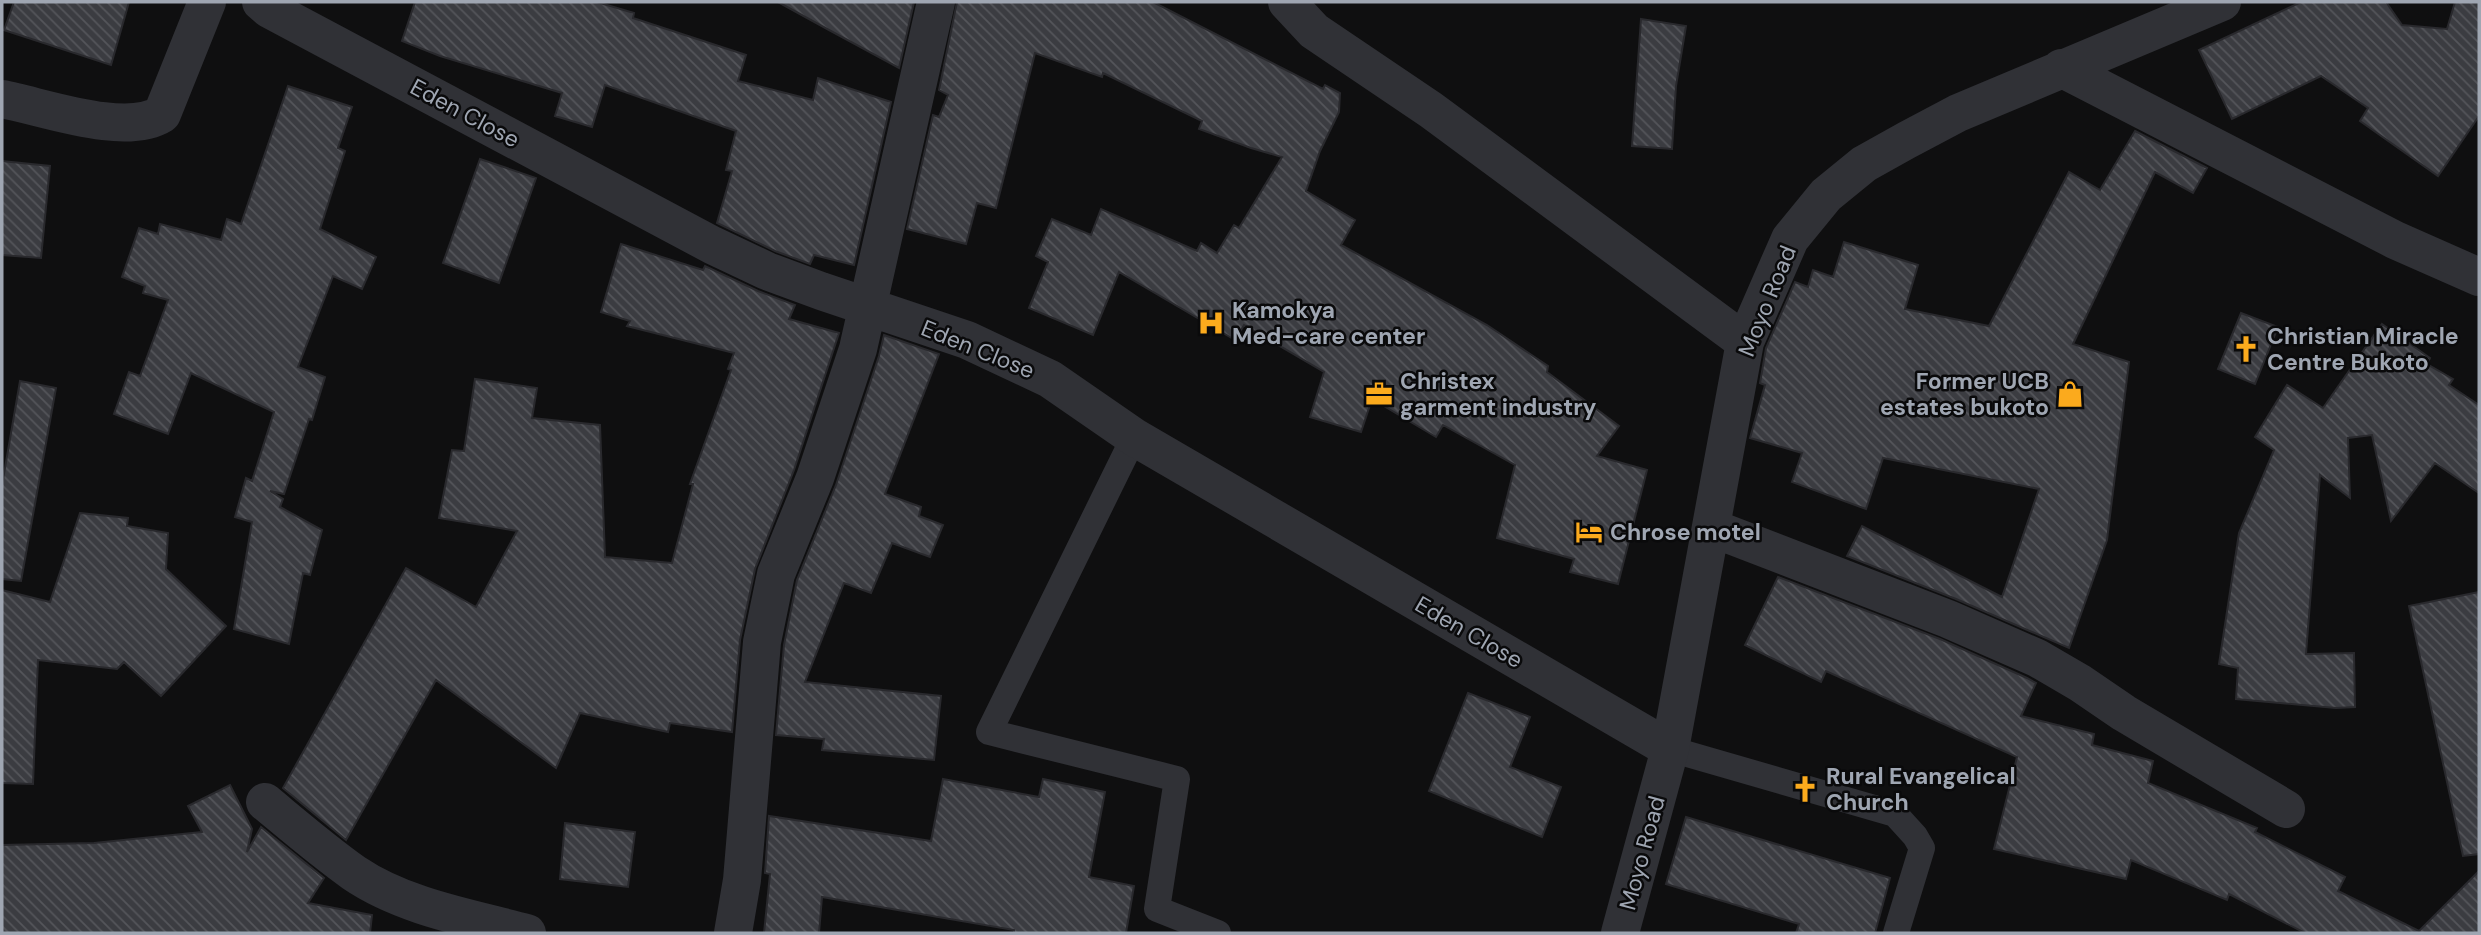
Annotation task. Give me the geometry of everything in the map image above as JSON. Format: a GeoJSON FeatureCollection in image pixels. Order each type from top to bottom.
{"type":"FeatureCollection","features":[{"type":"Feature","properties":{"kind":"street"},"geometry":{"type":"LineString","coordinates":[[2,99],[101,121],[129,124],[153,119],[162,114],[207,2]]}},
{"type":"Feature","properties":{"kind":"street","name":"Eden Close"},"geometry":{"type":"LineString","coordinates":[[261,2],[767,271],[967,340],[1050,379],[1134,437],[1670,749]]}},
{"type":"Feature","properties":{"kind":"street"},"geometry":{"type":"LineString","coordinates":[[735,925],[742,880],[762,642],[776,573],[830,437],[849,381],[869,308],[936,2]]}},
{"type":"Feature","properties":{"kind":"street"},"geometry":{"type":"LineString","coordinates":[[1286,2],[1314,31],[1431,110],[1745,342]]}},
{"type":"Feature","properties":{"kind":"street","name":"Moyo Road"},"geometry":{"type":"LineString","coordinates":[[1620,933],[1670,749],[1745,342],[1790,239],[1826,195],[1864,164],[1917,134],[2061,68],[2222,2]]}},
{"type":"Feature","properties":{"kind":"street"},"geometry":{"type":"LineString","coordinates":[[2061,68],[2395,240],[2479,277]]}},
{"type":"Feature","properties":{"kind":"street"},"geometry":{"type":"LineString","coordinates":[[1712,528],[1948,620],[2037,658],[2286,809]]}},
{"type":"Feature","properties":{"kind":"street"},"geometry":{"type":"LineString","coordinates":[[265,802],[355,874],[393,893],[437,910],[527,933]]}},
{"type":"Feature","properties":{"kind":"lane"},"geometry":{"type":"LineString","coordinates":[[1134,437],[989,732],[1177,779],[1157,909],[1218,933]]}},
{"type":"Feature","properties":{"kind":"lane"},"geometry":{"type":"LineString","coordinates":[[1670,749],[1895,814],[1916,836],[1922,848],[1896,933]]}},
{"type":"Feature","properties":{"kind":"building"},"geometry":{"type":"Polygon","coordinates":[[[14,2],[129,2],[111,65],[4,30],[14,2]]]}},
{"type":"Feature","properties":{"kind":"building"},"geometry":{"type":"Polygon","coordinates":[[[415,2],[597,2],[634,13],[633,18],[746,55],[738,81],[813,100],[818,78],[891,102],[854,265],[814,255],[810,264],[775,251],[717,223],[732,171],[726,170],[736,131],[605,85],[592,127],[555,116],[562,93],[440,56],[402,41],[415,2]]]}},
{"type":"Feature","properties":{"kind":"building"},"geometry":{"type":"Polygon","coordinates":[[[778,2],[914,2],[899,68],[829,30],[778,2]]]}},
{"type":"Feature","properties":{"kind":"building"},"geometry":{"type":"Polygon","coordinates":[[[957,2],[1153,2],[1323,89],[1325,85],[1340,93],[1339,112],[1320,151],[1306,191],[1355,220],[1341,245],[1487,325],[1548,366],[1547,372],[1619,426],[1597,456],[1647,470],[1618,584],[1570,572],[1574,559],[1497,538],[1515,465],[1443,425],[1436,437],[1372,399],[1361,432],[1310,417],[1324,372],[1244,325],[1235,340],[1119,272],[1093,335],[1029,308],[1048,262],[1036,256],[1052,219],[1091,235],[1101,209],[1197,251],[1201,243],[1217,253],[1234,225],[1239,228],[1282,157],[1199,129],[1202,121],[1103,73],[1102,77],[1035,53],[996,208],[977,203],[966,244],[907,229],[933,115],[939,117],[948,95],[939,90],[957,2]]]}},
{"type":"Feature","properties":{"kind":"building"},"geometry":{"type":"Polygon","coordinates":[[[2301,2],[2386,2],[2402,25],[2447,29],[2455,2],[2479,2],[2479,116],[2438,176],[2360,121],[2368,108],[2321,76],[2232,119],[2199,50],[2301,2]]]}},
{"type":"Feature","properties":{"kind":"building"},"geometry":{"type":"Polygon","coordinates":[[[1641,19],[1686,26],[1676,86],[1672,149],[1632,146],[1641,19]]]}},
{"type":"Feature","properties":{"kind":"building"},"geometry":{"type":"Polygon","coordinates":[[[288,86],[352,107],[338,148],[345,151],[320,229],[376,257],[362,289],[333,276],[298,367],[325,377],[284,494],[270,491],[283,499],[280,507],[322,530],[310,575],[303,573],[289,644],[234,629],[252,522],[235,517],[246,478],[252,481],[274,412],[191,373],[168,434],[114,414],[129,372],[140,376],[168,300],[143,293],[145,286],[122,277],[139,228],[158,234],[160,224],[221,240],[227,219],[241,224],[288,86]]]}},
{"type":"Feature","properties":{"kind":"building"},"geometry":{"type":"Polygon","coordinates":[[[2135,131],[2207,168],[2193,193],[2155,172],[2073,344],[2129,362],[2107,540],[2069,648],[1847,556],[1862,526],[2002,597],[2039,489],[1883,458],[1866,509],[1792,482],[1802,453],[1750,438],[1765,385],[1760,383],[1766,348],[1795,282],[1808,287],[1813,270],[1833,277],[1844,242],[1918,265],[1905,309],[1989,326],[2069,172],[2100,190],[2135,131]]]}},
{"type":"Feature","properties":{"kind":"building"},"geometry":{"type":"Polygon","coordinates":[[[480,159],[536,178],[499,283],[443,263],[480,159]]]}},
{"type":"Feature","properties":{"kind":"building"},"geometry":{"type":"Polygon","coordinates":[[[2,161],[50,166],[41,258],[2,255],[2,161]]]}},
{"type":"Feature","properties":{"kind":"building"},"geometry":{"type":"Polygon","coordinates":[[[621,244],[703,270],[705,266],[795,305],[789,319],[839,333],[794,470],[755,569],[740,640],[732,732],[670,723],[668,732],[580,713],[556,768],[436,680],[346,840],[283,788],[406,568],[476,607],[517,531],[439,518],[452,450],[464,451],[475,379],[537,388],[532,418],[600,425],[605,557],[672,563],[693,484],[690,484],[731,370],[728,369],[734,353],[627,326],[630,321],[601,312],[621,244]]]}},
{"type":"Feature","properties":{"kind":"building"},"geometry":{"type":"Polygon","coordinates":[[[2241,313],[2278,327],[2255,384],[2218,369],[2241,313]]]}},
{"type":"Feature","properties":{"kind":"building"},"geometry":{"type":"Polygon","coordinates":[[[2382,324],[2430,358],[2427,364],[2453,379],[2449,385],[2479,405],[2479,493],[2435,463],[2391,521],[2372,435],[2348,438],[2350,498],[2320,475],[2306,654],[2354,653],[2355,707],[2336,708],[2236,699],[2238,668],[2219,664],[2239,533],[2274,450],[2255,437],[2287,385],[2323,408],[2382,324]]]}},
{"type":"Feature","properties":{"kind":"building"},"geometry":{"type":"Polygon","coordinates":[[[884,335],[939,354],[885,494],[921,507],[919,516],[943,525],[930,557],[892,543],[871,593],[844,583],[805,682],[941,696],[934,760],[822,750],[824,739],[776,735],[784,645],[797,580],[836,485],[884,335]]]}},
{"type":"Feature","properties":{"kind":"building"},"geometry":{"type":"Polygon","coordinates":[[[20,381],[56,388],[21,581],[2,579],[2,485],[20,381]]]}},
{"type":"Feature","properties":{"kind":"building"},"geometry":{"type":"Polygon","coordinates":[[[80,513],[128,518],[127,526],[168,533],[166,569],[226,626],[161,696],[124,662],[117,669],[38,660],[33,784],[2,783],[2,590],[50,602],[80,513]]]}},
{"type":"Feature","properties":{"kind":"building"},"geometry":{"type":"Polygon","coordinates":[[[1778,577],[1940,639],[2027,678],[2036,683],[2021,716],[2094,734],[2092,745],[2153,761],[2148,783],[2257,828],[2255,832],[2345,877],[2338,891],[2419,931],[2479,871],[2479,933],[2305,933],[2229,894],[2227,900],[2131,860],[2126,879],[1994,849],[2017,757],[1826,671],[1821,682],[1745,645],[1778,577]]]}},
{"type":"Feature","properties":{"kind":"building"},"geometry":{"type":"Polygon","coordinates":[[[2479,592],[2479,854],[2463,856],[2409,606],[2479,592]]]}},
{"type":"Feature","properties":{"kind":"building"},"geometry":{"type":"Polygon","coordinates":[[[1468,693],[1530,717],[1510,767],[1561,787],[1542,837],[1429,791],[1468,693]]]}},
{"type":"Feature","properties":{"kind":"building"},"geometry":{"type":"Polygon","coordinates":[[[943,779],[1039,797],[1043,779],[1105,792],[1089,877],[1134,886],[1126,933],[1014,933],[1014,930],[822,897],[819,933],[764,933],[770,874],[765,873],[769,816],[931,841],[943,779]]]}},
{"type":"Feature","properties":{"kind":"building"},"geometry":{"type":"Polygon","coordinates":[[[230,785],[252,829],[247,852],[261,827],[324,878],[308,903],[372,915],[370,933],[2,933],[2,845],[94,843],[202,832],[188,806],[230,785]]]}},
{"type":"Feature","properties":{"kind":"building"},"geometry":{"type":"Polygon","coordinates":[[[1686,817],[1890,878],[1875,933],[1796,933],[1799,924],[1666,884],[1686,817]]]}},
{"type":"Feature","properties":{"kind":"building"},"geometry":{"type":"Polygon","coordinates":[[[565,823],[635,832],[628,887],[560,879],[565,823]]]}},
{"type":"Feature","properties":{"kind":"place","name":"Kamokya Med-care center"},"geometry":{"type":"Point","coordinates":[1211,323]}},
{"type":"Feature","properties":{"kind":"place","name":"Christian Miracle Centre Bukoto"},"geometry":{"type":"Point","coordinates":[2246,349]}},
{"type":"Feature","properties":{"kind":"place","name":"Christex garment industry"},"geometry":{"type":"Point","coordinates":[1379,394]}},
{"type":"Feature","properties":{"kind":"place","name":"Former UCB estates bukoto"},"geometry":{"type":"Point","coordinates":[2070,394]}},
{"type":"Feature","properties":{"kind":"place","name":"Chrose motel"},"geometry":{"type":"Point","coordinates":[1589,532]}},
{"type":"Feature","properties":{"kind":"place","name":"Rural Evangelical Church"},"geometry":{"type":"Point","coordinates":[1805,789]}}]}
